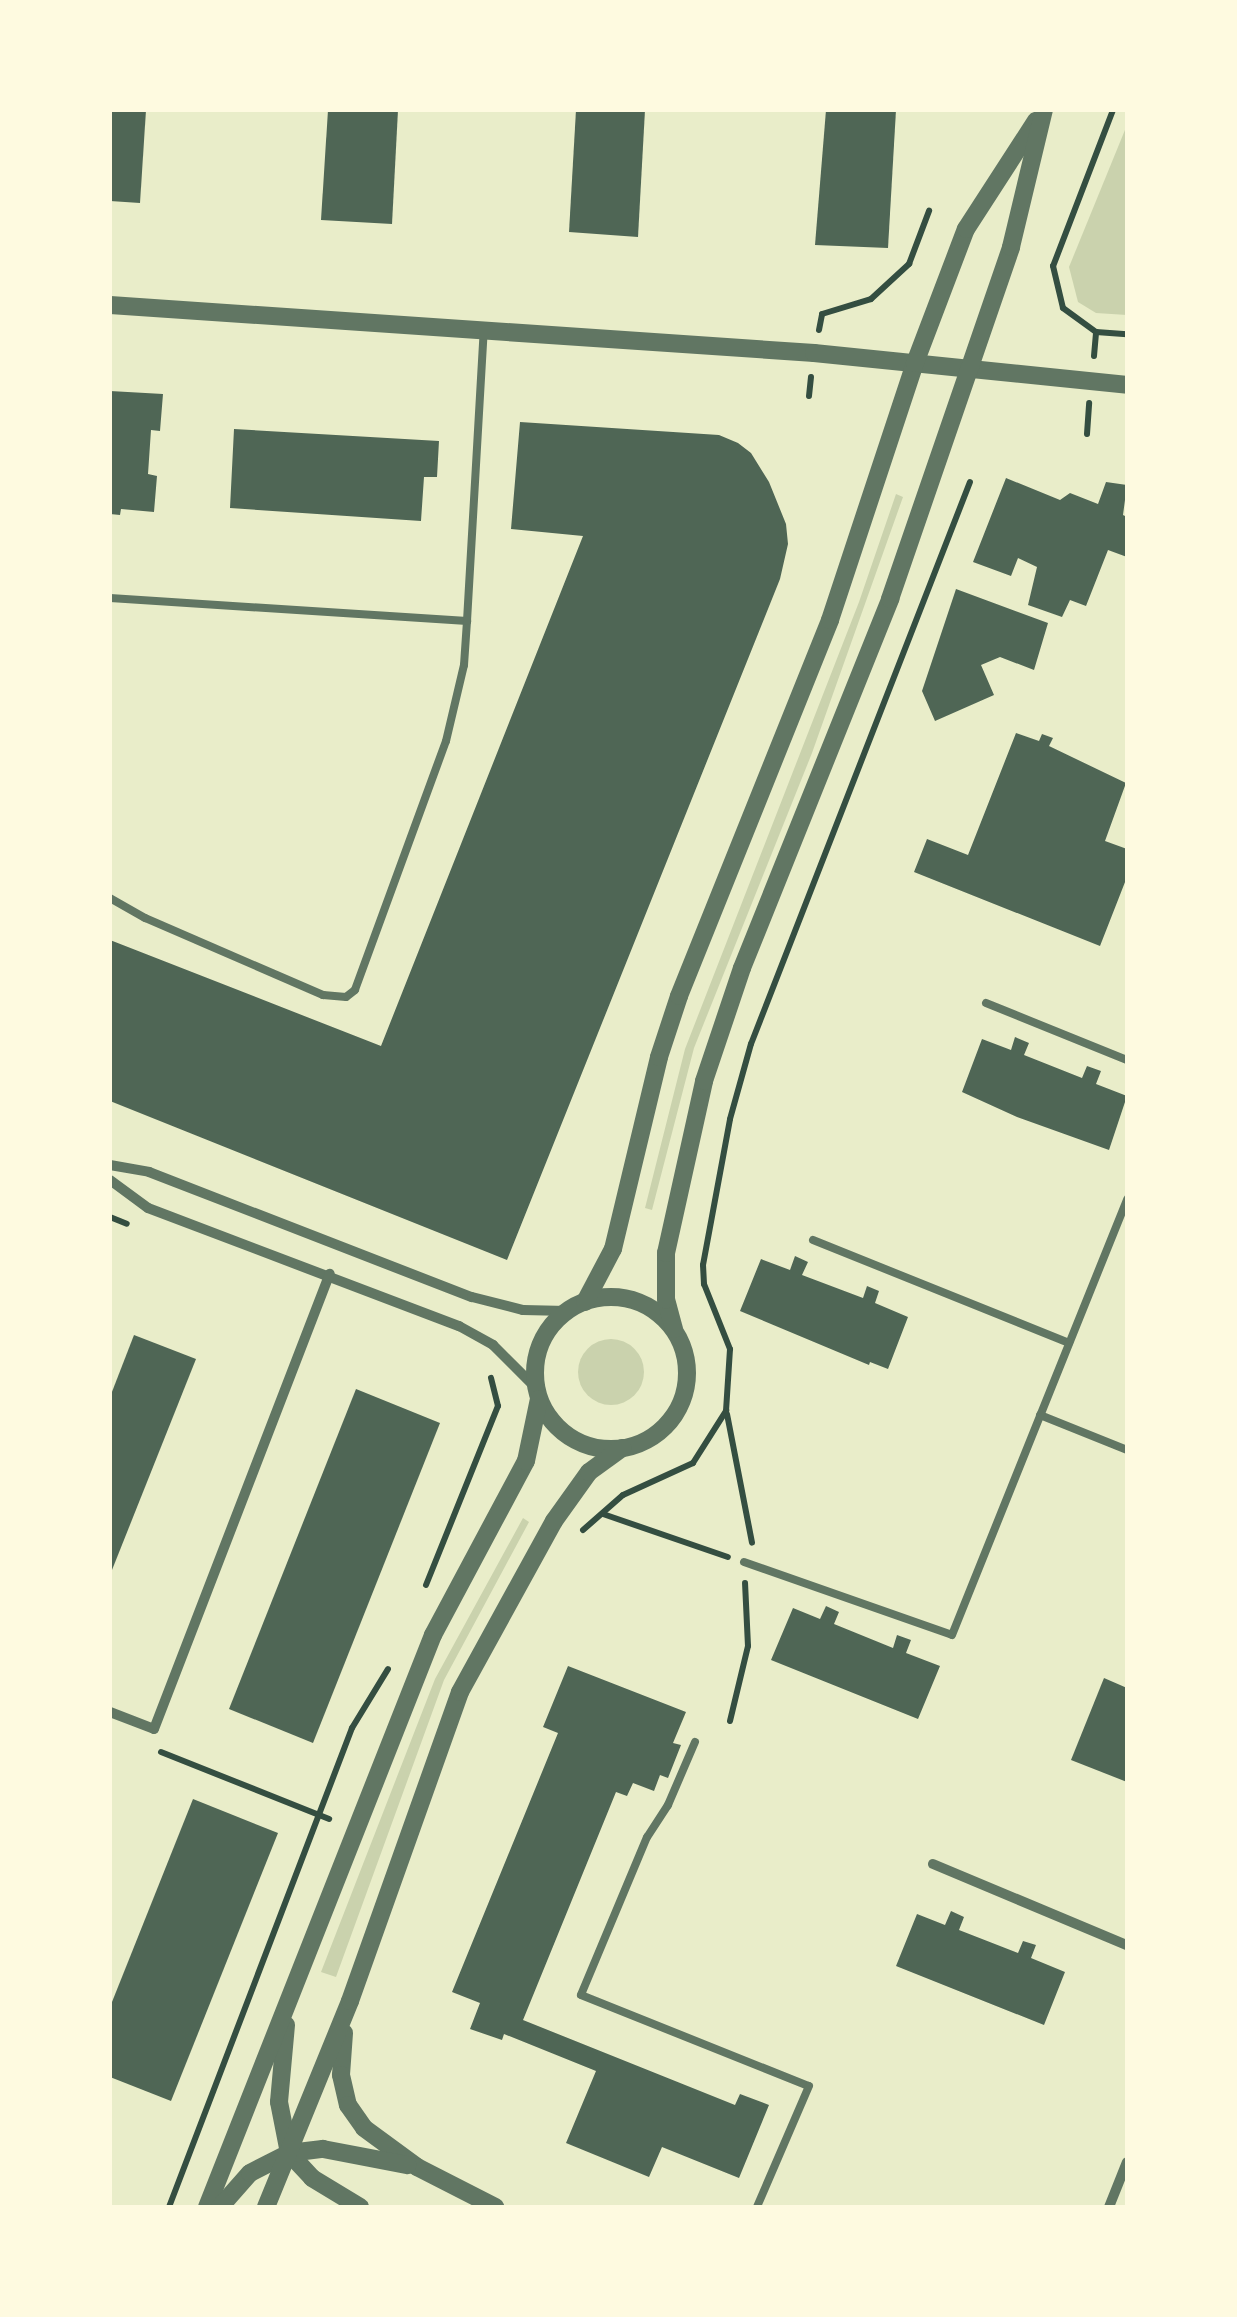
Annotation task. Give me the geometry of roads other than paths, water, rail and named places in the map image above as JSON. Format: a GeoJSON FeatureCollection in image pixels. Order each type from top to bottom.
{"type":"FeatureCollection","features":[{"type":"Feature","properties":{"kind":"street"},"geometry":{"type":"LineString","coordinates":[[585,1302],[613,1249],[659,1057],[679,996],[830,620],[915,362],[966,229],[1044,110]]}},
{"type":"Feature","properties":{"kind":"street"},"geometry":{"type":"LineString","coordinates":[[266,2207],[350,2001],[460,1692],[554,1521],[588,1472],[622,1448],[658,1432],[682,1400],[686,1361],[666,1300],[666,1253],[704,1081],[742,968],[890,599],[1011,247],[1044,110]]}},
{"type":"Feature","properties":{"kind":"street"},"geometry":{"type":"LineString","coordinates":[[110,305],[814,354],[1127,385]]}},
{"type":"Feature","properties":{"kind":"street"},"geometry":{"type":"LineString","coordinates":[[110,1165],[150,1172],[472,1297],[524,1310],[567,1311]]}},
{"type":"Feature","properties":{"kind":"street"},"geometry":{"type":"LineString","coordinates":[[110,1180],[148,1208],[330,1274],[469,1332],[493,1345],[538,1394],[555,1424],[578,1442],[622,1448]]}},
{"type":"Feature","properties":{"kind":"street"},"geometry":{"type":"LineString","coordinates":[[110,1712],[154,1729],[330,1274]]}},
{"type":"Feature","properties":{"kind":"street"},"geometry":{"type":"LineString","coordinates":[[207,2207],[433,1635],[520,1475],[532,1442],[539,1348],[552,1324],[585,1302],[630,1299],[658,1313],[674,1329]]}},
{"type":"Feature","properties":{"kind":"street"},"geometry":{"type":"LineString","coordinates":[[933,1864],[1127,1945]]}},
{"type":"Feature","properties":{"kind":"street"},"geometry":{"type":"LineString","coordinates":[[294,1981],[280,2084],[289,2153],[312,2178],[360,2207]]}},
{"type":"Feature","properties":{"kind":"street"},"geometry":{"type":"LineString","coordinates":[[350,2001],[341,2052],[348,2105],[364,2128],[417,2167],[495,2207]]}},
{"type":"Feature","properties":{"kind":"street"},"geometry":{"type":"LineString","coordinates":[[220,2207],[250,2173],[289,2153],[323,2149],[417,2167]]}},
{"type":"Feature","properties":{"kind":"street"},"geometry":{"type":"LineString","coordinates":[[1109,2207],[1127,2162]]}},
{"type":"Feature","properties":{"kind":"lane"},"geometry":{"type":"LineString","coordinates":[[110,898],[144,918],[323,995],[346,997],[355,990],[446,740],[464,665],[484,330]]}},
{"type":"Feature","properties":{"kind":"lane"},"geometry":{"type":"LineString","coordinates":[[110,598],[467,622]]}},
{"type":"Feature","properties":{"kind":"lane"},"geometry":{"type":"LineString","coordinates":[[986,1003],[1127,1060]]}},
{"type":"Feature","properties":{"kind":"lane"},"geometry":{"type":"LineString","coordinates":[[744,1562],[952,1635],[1127,1199]]}},
{"type":"Feature","properties":{"kind":"lane"},"geometry":{"type":"LineString","coordinates":[[813,1240],[1069,1342]]}},
{"type":"Feature","properties":{"kind":"lane"},"geometry":{"type":"LineString","coordinates":[[1040,1416],[1127,1450]]}},
{"type":"Feature","properties":{"kind":"lane"},"geometry":{"type":"LineString","coordinates":[[695,1742],[668,1805],[648,1837],[582,1995],[809,2086],[758,2207]]}}]}
